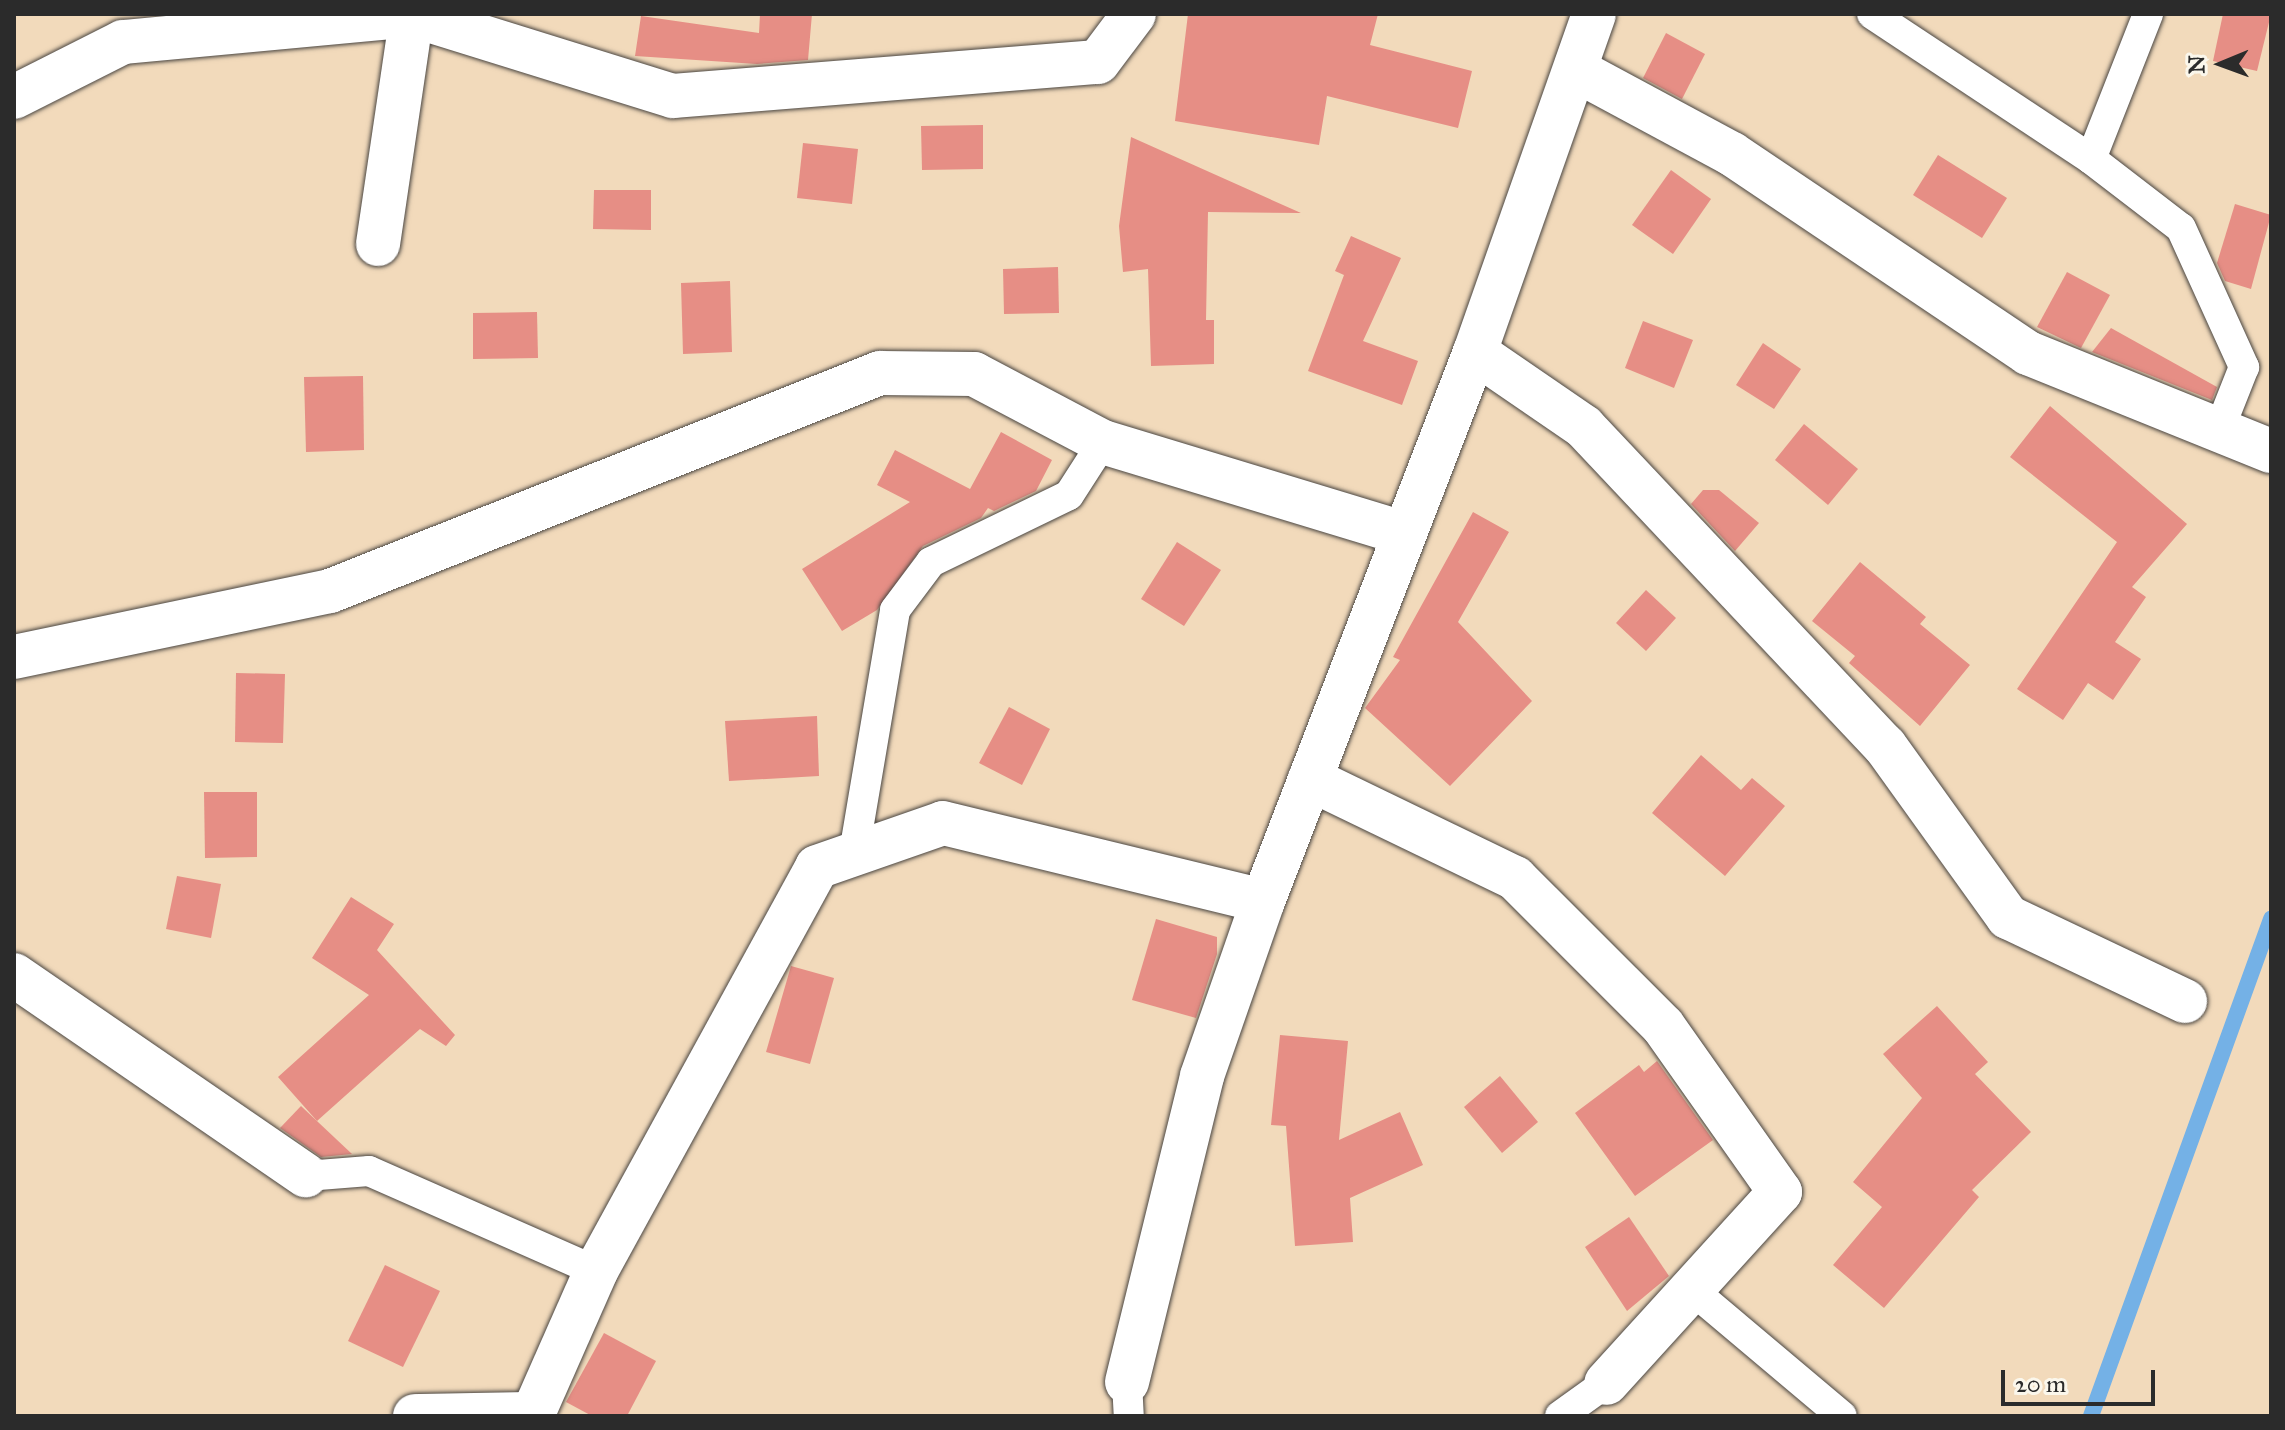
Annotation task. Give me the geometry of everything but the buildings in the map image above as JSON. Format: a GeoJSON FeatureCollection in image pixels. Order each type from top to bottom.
{"type":"FeatureCollection","features":[{"type":"Feature","properties":{"kind":"street"},"geometry":{"type":"LineString","coordinates":[[378,244],[411,14]]}},
{"type":"Feature","properties":{"kind":"street"},"geometry":{"type":"LineString","coordinates":[[14,97],[123,42],[411,14],[673,96],[1098,62],[1134,14]]}},
{"type":"Feature","properties":{"kind":"street"},"geometry":{"type":"LineString","coordinates":[[1128,1399],[1202,1076],[1263,901],[1475,352],[1576,70],[1592,15]]}},
{"type":"Feature","properties":{"kind":"street"},"geometry":{"type":"LineString","coordinates":[[1576,70],[1732,154],[2028,353],[2271,451]]}},
{"type":"Feature","properties":{"kind":"street"},"geometry":{"type":"LineString","coordinates":[[1475,352],[1584,427],[1875,735],[2008,917],[2185,1001]]}},
{"type":"Feature","properties":{"kind":"street"},"geometry":{"type":"LineString","coordinates":[[14,657],[330,591],[880,373],[974,374],[1103,442],[1403,533]]}},
{"type":"Feature","properties":{"kind":"street"},"geometry":{"type":"LineString","coordinates":[[1310,779],[1515,878],[1663,1026],[1780,1192],[1606,1383]]}},
{"type":"Feature","properties":{"kind":"street"},"geometry":{"type":"LineString","coordinates":[[415,1416],[533,1414],[596,1271],[817,867],[943,823],[1263,901]]}},
{"type":"Feature","properties":{"kind":"street"},"geometry":{"type":"LineString","coordinates":[[14,975],[306,1176]]}},
{"type":"Feature","properties":{"kind":"lane"},"geometry":{"type":"LineString","coordinates":[[1872,14],[2091,159],[2181,228],[2244,367],[2219,430]]}},
{"type":"Feature","properties":{"kind":"lane"},"geometry":{"type":"LineString","coordinates":[[2091,159],[2148,14]]}},
{"type":"Feature","properties":{"kind":"lane"},"geometry":{"type":"LineString","coordinates":[[854,853],[895,610],[931,562],[1069,495],[1103,442]]}},
{"type":"Feature","properties":{"kind":"lane"},"geometry":{"type":"LineString","coordinates":[[306,1176],[369,1171],[596,1271]]}},
{"type":"Feature","properties":{"kind":"lane"},"geometry":{"type":"LineString","coordinates":[[1691,1289],[1842,1416]]}},
{"type":"Feature","properties":{"kind":"lane"},"geometry":{"type":"LineString","coordinates":[[1560,1416],[1606,1383]]}},
{"type":"Feature","properties":{"kind":"waterway"},"geometry":{"type":"LineString","coordinates":[[2091,1416],[2271,919]]}}]}
